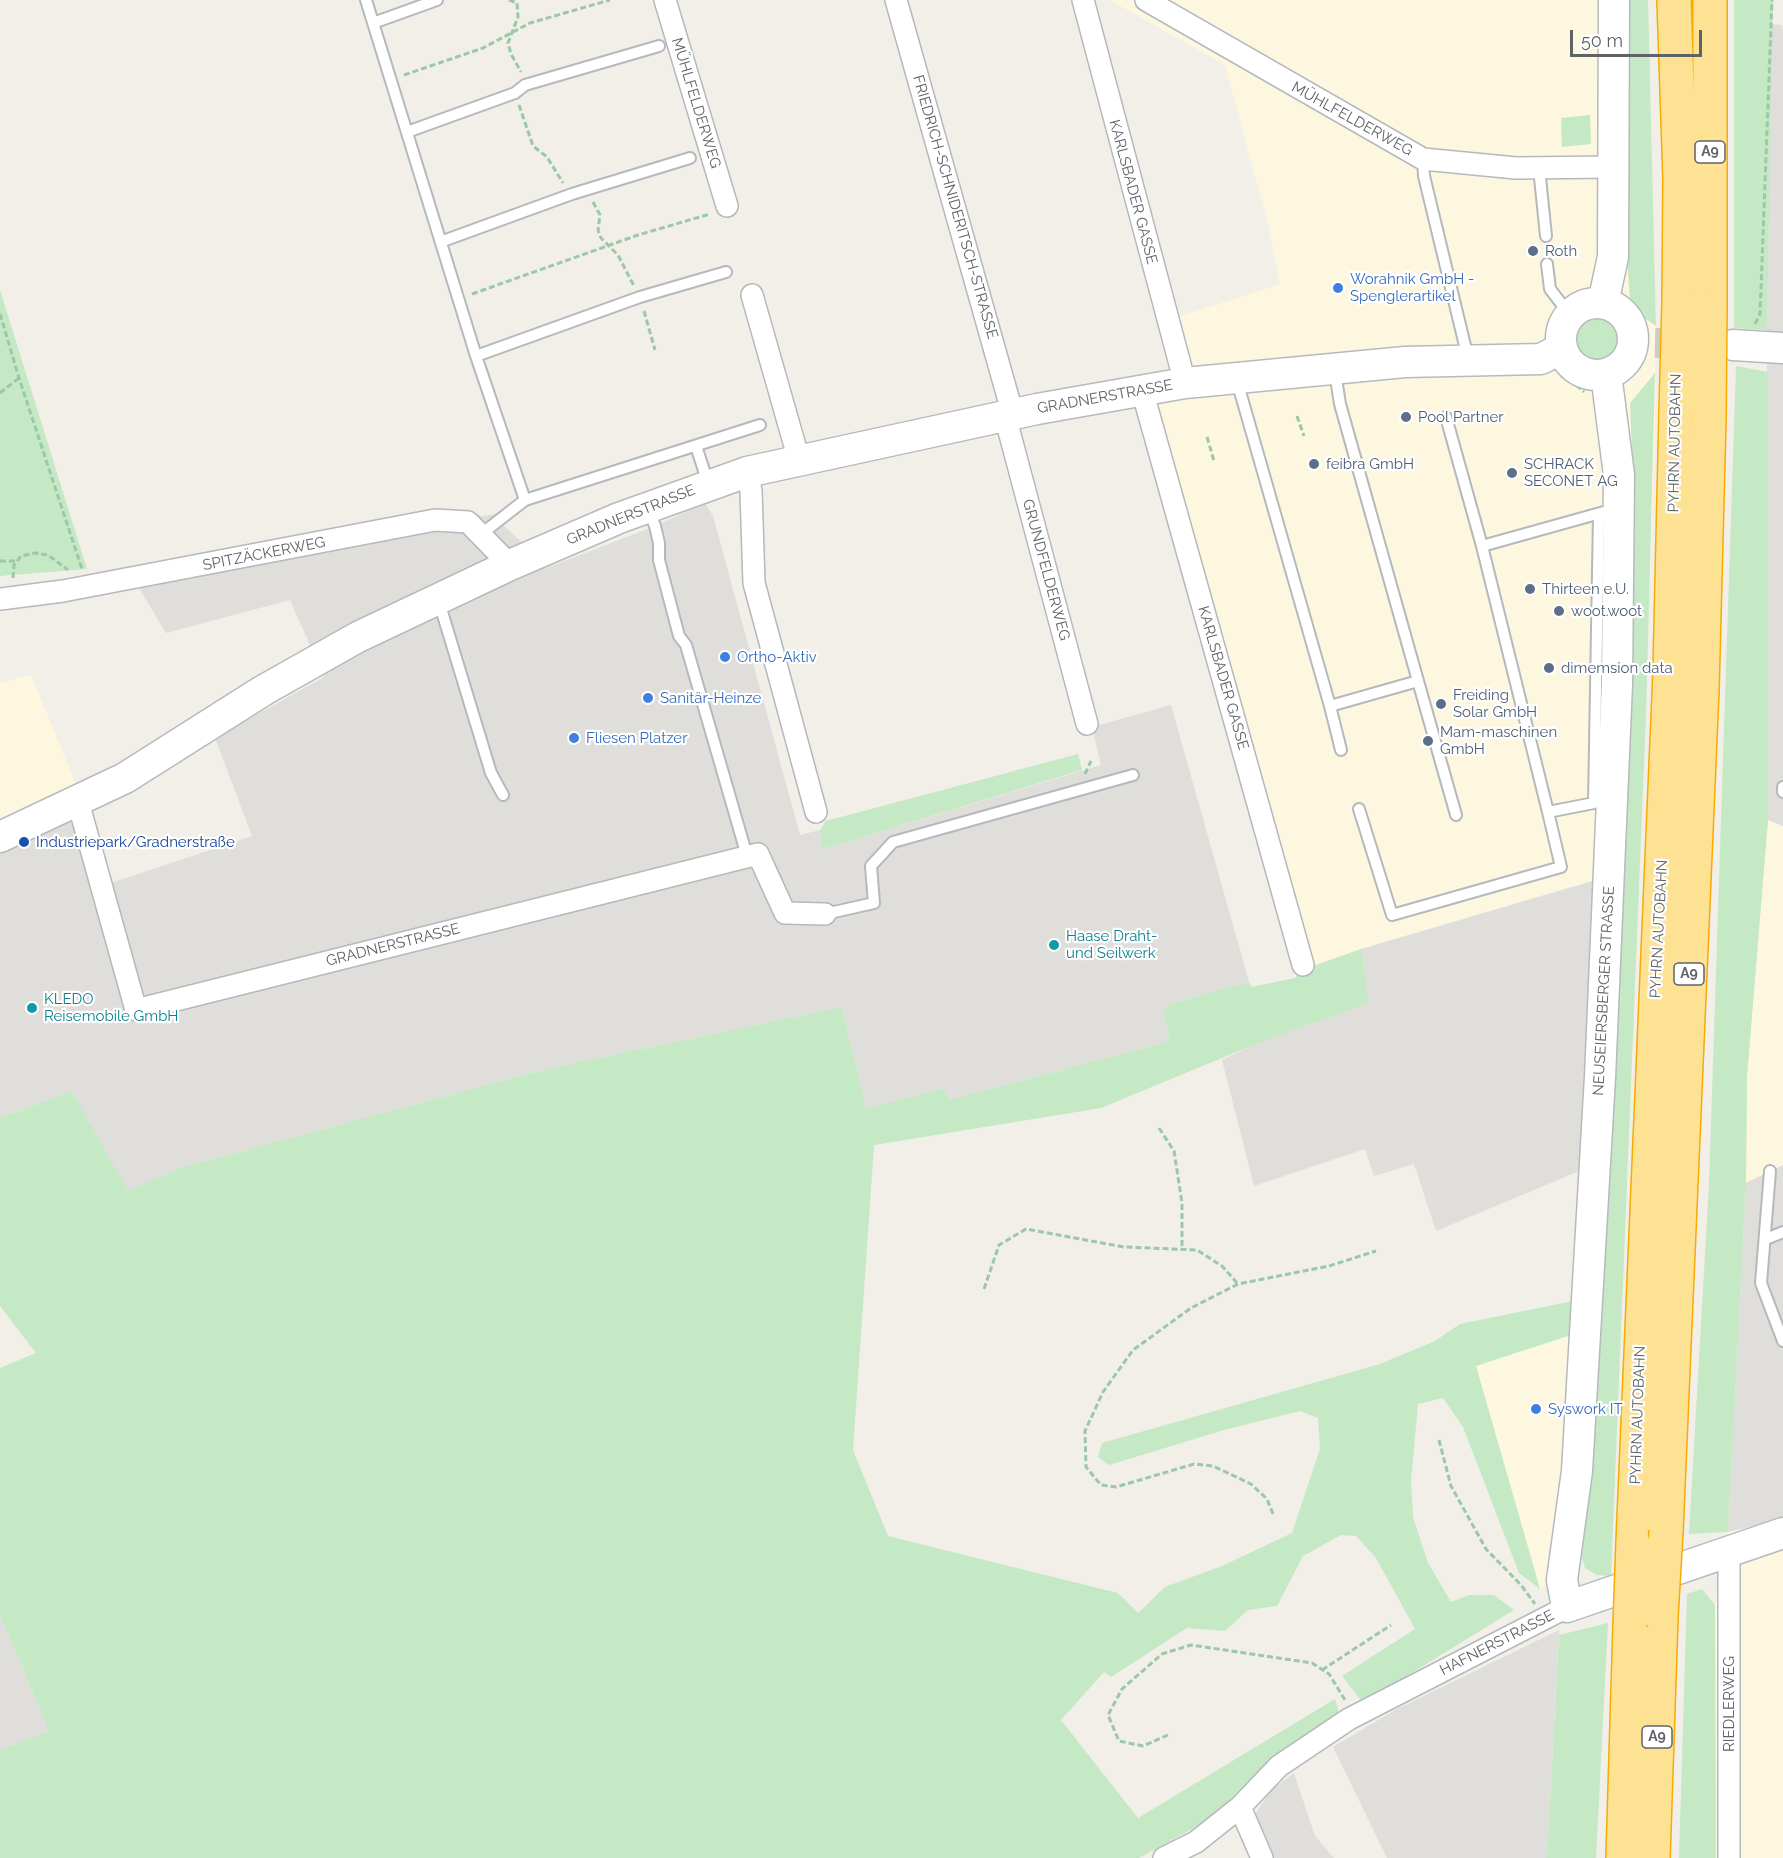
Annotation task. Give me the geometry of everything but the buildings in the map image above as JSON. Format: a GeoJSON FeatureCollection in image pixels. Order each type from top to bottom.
{"type":"FeatureCollection","features":[{"type":"Feature","properties":{"kind":"highway","name":"PYHRN AUTOBAHN"},"geometry":{"type":"LineString","coordinates":[[1653,1858],[1661,1616],[1702,689],[1709,417],[1680,179],[1674,0]]}},
{"type":"Feature","properties":{"kind":"highway","name":"PYHRN AUTOBAHN"},"geometry":{"type":"LineString","coordinates":[[1623,1858],[1633,1543],[1670,673],[1676,413],[1694,304],[1710,0]]}},
{"type":"Feature","properties":{"kind":"main road"},"geometry":{"type":"LineString","coordinates":[[1603,303],[1613,257],[1614,0]]}},
{"type":"Feature","properties":{"kind":"main road"},"geometry":{"type":"LineString","coordinates":[[1603,303],[1619,310],[1644,342],[1630,354],[1623,365],[1586,375],[1569,362],[1562,348],[1562,330],[1570,315],[1585,305],[1603,303]]}},
{"type":"Feature","properties":{"kind":"main road"},"geometry":{"type":"LineString","coordinates":[[1739,336],[1783,348]]}},
{"type":"Feature","properties":{"kind":"main road","name":"GRADNERSTRASSE"},"geometry":{"type":"LineString","coordinates":[[0,837],[125,778],[264,690],[358,637],[510,565],[647,507],[747,472],[1009,415],[1185,383],[1468,358],[1541,359],[1562,348]]}},
{"type":"Feature","properties":{"kind":"main road","name":"NEUSEIERSBERGER STRASSE"},"geometry":{"type":"LineString","coordinates":[[1556,1612],[1577,1471],[1600,1077],[1609,511],[1619,475],[1586,375]]}},
{"type":"Feature","properties":{"kind":"main road","name":"HAFNERSTRASSE"},"geometry":{"type":"LineString","coordinates":[[1556,1612],[1783,1533]]}},
{"type":"Feature","properties":{"kind":"street","name":"MÜHLFELDERWEG"},"geometry":{"type":"LineString","coordinates":[[665,0],[718,210]]}},
{"type":"Feature","properties":{"kind":"street","name":"FRIEDRICH-SCHNIDERITSCH-STRASSE"},"geometry":{"type":"LineString","coordinates":[[896,0],[1009,415]]}},
{"type":"Feature","properties":{"kind":"street","name":"KARLSBADER GASSE"},"geometry":{"type":"LineString","coordinates":[[1083,0],[1185,383]]}},
{"type":"Feature","properties":{"kind":"street","name":"MÜHLFELDERWEG"},"geometry":{"type":"LineString","coordinates":[[1146,0],[1423,159],[1516,168],[1615,166]]}},
{"type":"Feature","properties":{"kind":"street"},"geometry":{"type":"LineString","coordinates":[[752,295],[799,460]]}},
{"type":"Feature","properties":{"kind":"street","name":"KARLSBADER GASSE"},"geometry":{"type":"LineString","coordinates":[[1142,390],[1304,965]]}},
{"type":"Feature","properties":{"kind":"street","name":"GRUNDFELDERWEG"},"geometry":{"type":"LineString","coordinates":[[1009,415],[1087,724]]}},
{"type":"Feature","properties":{"kind":"street"},"geometry":{"type":"LineString","coordinates":[[747,472],[751,491],[754,583],[816,812]]}},
{"type":"Feature","properties":{"kind":"street","name":"SPITZÄCKERWEG"},"geometry":{"type":"LineString","coordinates":[[8,598],[88,586],[435,520],[468,522],[510,565]]}},
{"type":"Feature","properties":{"kind":"street","name":"GRADNERSTRASSE"},"geometry":{"type":"LineString","coordinates":[[78,802],[136,1010],[747,856]]}},
{"type":"Feature","properties":{"kind":"street"},"geometry":{"type":"LineString","coordinates":[[747,856],[758,854],[784,913],[825,914]]}},
{"type":"Feature","properties":{"kind":"street","name":"RIEDLERWEG"},"geometry":{"type":"LineString","coordinates":[[1729,1550],[1729,1858]]}},
{"type":"Feature","properties":{"kind":"street","name":"HAFNERSTRASSE"},"geometry":{"type":"LineString","coordinates":[[1164,1858],[1196,1842],[1240,1807],[1279,1766],[1349,1719],[1556,1612]]}},
{"type":"Feature","properties":{"kind":"street"},"geometry":{"type":"LineString","coordinates":[[1240,1807],[1262,1858]]}},
{"type":"Feature","properties":{"kind":"lane"},"geometry":{"type":"LineString","coordinates":[[366,0],[443,241],[476,356],[525,500]]}},
{"type":"Feature","properties":{"kind":"lane"},"geometry":{"type":"LineString","coordinates":[[373,22],[437,0]]}},
{"type":"Feature","properties":{"kind":"lane"},"geometry":{"type":"LineString","coordinates":[[407,132],[515,93],[525,85],[659,46]]}},
{"type":"Feature","properties":{"kind":"lane"},"geometry":{"type":"LineString","coordinates":[[443,241],[586,189],[690,158]]}},
{"type":"Feature","properties":{"kind":"lane"},"geometry":{"type":"LineString","coordinates":[[1423,159],[1424,176],[1468,358]]}},
{"type":"Feature","properties":{"kind":"lane"},"geometry":{"type":"LineString","coordinates":[[1539,168],[1546,236]]}},
{"type":"Feature","properties":{"kind":"lane"},"geometry":{"type":"LineString","coordinates":[[1547,264],[1550,289],[1570,315]]}},
{"type":"Feature","properties":{"kind":"lane"},"geometry":{"type":"LineString","coordinates":[[476,356],[640,297],[726,272]]}},
{"type":"Feature","properties":{"kind":"lane"},"geometry":{"type":"LineString","coordinates":[[1335,369],[1340,404],[1456,815]]}},
{"type":"Feature","properties":{"kind":"lane"},"geometry":{"type":"LineString","coordinates":[[1236,378],[1341,750]]}},
{"type":"Feature","properties":{"kind":"lane"},"geometry":{"type":"LineString","coordinates":[[1359,809],[1392,915],[1561,867],[1482,546],[1446,417]]}},
{"type":"Feature","properties":{"kind":"lane"},"geometry":{"type":"LineString","coordinates":[[480,535],[525,500],[760,425]]}},
{"type":"Feature","properties":{"kind":"lane","name":"GRADNERSTRASSE"},"geometry":{"type":"LineString","coordinates":[[696,446],[709,485]]}},
{"type":"Feature","properties":{"kind":"lane"},"geometry":{"type":"LineString","coordinates":[[647,507],[655,526],[659,543],[659,560],[679,636],[686,645],[747,856]]}},
{"type":"Feature","properties":{"kind":"lane"},"geometry":{"type":"LineString","coordinates":[[1482,546],[1609,511]]}},
{"type":"Feature","properties":{"kind":"lane"},"geometry":{"type":"LineString","coordinates":[[438,599],[491,773],[503,795]]}},
{"type":"Feature","properties":{"kind":"lane"},"geometry":{"type":"LineString","coordinates":[[1330,706],[1418,681]]}},
{"type":"Feature","properties":{"kind":"lane"},"geometry":{"type":"LineString","coordinates":[[825,914],[874,903],[871,866],[893,842],[1133,775]]}},
{"type":"Feature","properties":{"kind":"lane"},"geometry":{"type":"LineString","coordinates":[[1783,787],[1783,792]]}},
{"type":"Feature","properties":{"kind":"lane"},"geometry":{"type":"LineString","coordinates":[[1548,812],[1603,804]]}},
{"type":"Feature","properties":{"kind":"lane"},"geometry":{"type":"LineString","coordinates":[[1770,1171],[1761,1283],[1783,1341]]}},
{"type":"Feature","properties":{"kind":"lane"},"geometry":{"type":"LineString","coordinates":[[1766,1239],[1783,1232]]}},
{"type":"Feature","properties":{"kind":"path"},"geometry":{"type":"LineString","coordinates":[[508,0],[517,3],[518,16],[508,43],[511,54],[520,67],[525,85]]}},
{"type":"Feature","properties":{"kind":"path"},"geometry":{"type":"LineString","coordinates":[[391,80],[483,48],[530,23],[610,0]]}},
{"type":"Feature","properties":{"kind":"path"},"geometry":{"type":"LineString","coordinates":[[1739,336],[1755,323],[1760,314],[1772,0]]}},
{"type":"Feature","properties":{"kind":"path"},"geometry":{"type":"LineString","coordinates":[[515,93],[533,146],[547,157],[572,194]]}},
{"type":"Feature","properties":{"kind":"path"},"geometry":{"type":"LineString","coordinates":[[586,189],[599,210],[598,230],[618,255],[640,297],[655,350]]}},
{"type":"Feature","properties":{"kind":"path"},"geometry":{"type":"LineString","coordinates":[[459,299],[718,210]]}},
{"type":"Feature","properties":{"kind":"path"},"geometry":{"type":"LineString","coordinates":[[0,314],[88,586]]}},
{"type":"Feature","properties":{"kind":"path"},"geometry":{"type":"LineString","coordinates":[[0,393],[19,378]]}},
{"type":"Feature","properties":{"kind":"path"},"geometry":{"type":"LineString","coordinates":[[1297,416],[1304,436]]}},
{"type":"Feature","properties":{"kind":"path"},"geometry":{"type":"LineString","coordinates":[[1207,437],[1214,461]]}},
{"type":"Feature","properties":{"kind":"path"},"geometry":{"type":"LineString","coordinates":[[8,598],[13,581],[14,565],[21,556],[35,553],[48,555],[88,586]]}},
{"type":"Feature","properties":{"kind":"path"},"geometry":{"type":"LineString","coordinates":[[0,561],[17,561]]}},
{"type":"Feature","properties":{"kind":"path"},"geometry":{"type":"LineString","coordinates":[[1159,1128],[1174,1151],[1182,1203],[1182,1250]]}},
{"type":"Feature","properties":{"kind":"path"},"geometry":{"type":"LineString","coordinates":[[984,1290],[999,1245],[1026,1228],[1124,1247],[1197,1250],[1222,1266],[1238,1284]]}},
{"type":"Feature","properties":{"kind":"path"},"geometry":{"type":"LineString","coordinates":[[1273,1514],[1267,1499],[1251,1484],[1213,1466],[1194,1464],[1116,1487],[1101,1485],[1086,1467],[1085,1431],[1102,1392],[1133,1350],[1191,1308],[1238,1284],[1329,1266],[1376,1251]]}},
{"type":"Feature","properties":{"kind":"path"},"geometry":{"type":"LineString","coordinates":[[1439,1440],[1451,1486],[1486,1549],[1521,1585],[1556,1612]]}},
{"type":"Feature","properties":{"kind":"path"},"geometry":{"type":"LineString","coordinates":[[1322,1670],[1391,1625]]}},
{"type":"Feature","properties":{"kind":"path"},"geometry":{"type":"LineString","coordinates":[[1168,1735],[1143,1746],[1119,1741],[1108,1715],[1122,1689],[1162,1654],[1191,1645],[1312,1663],[1329,1674],[1342,1694],[1349,1719]]}},
{"type":"Feature","properties":{"kind":"shaded area"},"geometry":{"type":"Polygon","coordinates":[[[1110,0],[1647,0],[1656,326],[1655,439],[1638,883],[1593,881],[1566,888],[1361,949],[1299,971],[1295,978],[1136,389],[1182,381],[1172,319],[1280,284],[1268,224],[1225,65],[1110,0]]]}},
{"type":"Feature","properties":{"kind":"shaded area"},"geometry":{"type":"Polygon","coordinates":[[[1772,24],[1782,25],[1783,31],[1783,826],[1768,820],[1767,330],[1772,24]]]}},
{"type":"Feature","properties":{"kind":"shaded area"},"geometry":{"type":"Polygon","coordinates":[[[705,503],[713,516],[800,835],[820,830],[823,849],[1101,765],[1092,727],[1171,705],[1249,982],[1170,1004],[1163,1014],[1170,1041],[949,1100],[944,1088],[866,1109],[842,1007],[546,1069],[183,1167],[128,1192],[72,1091],[0,1118],[0,849],[84,810],[108,884],[252,836],[215,738],[324,677],[290,600],[166,633],[127,568],[468,509],[481,516],[497,514],[505,527],[549,567],[655,526],[705,503]]]}},
{"type":"Feature","properties":{"kind":"shaded area"},"geometry":{"type":"Polygon","coordinates":[[[31,675],[77,787],[0,822],[0,683],[31,675]]]}},
{"type":"Feature","properties":{"kind":"shaded area"},"geometry":{"type":"Polygon","coordinates":[[[1768,820],[1783,826],[1783,1165],[1746,1183],[1747,1077],[1768,820]]]}},
{"type":"Feature","properties":{"kind":"shaded area"},"geometry":{"type":"Polygon","coordinates":[[[1593,881],[1584,1169],[1436,1231],[1414,1164],[1374,1176],[1365,1149],[1254,1186],[1222,1060],[1251,1046],[1369,1003],[1361,949],[1593,881]]]}},
{"type":"Feature","properties":{"kind":"shaded area"},"geometry":{"type":"Polygon","coordinates":[[[1783,1165],[1783,1519],[1728,1532],[1746,1183],[1783,1165]]]}},
{"type":"Feature","properties":{"kind":"shaded area"},"geometry":{"type":"Polygon","coordinates":[[[1577,1333],[1564,1474],[1546,1585],[1540,1589],[1476,1366],[1577,1333]]]}},
{"type":"Feature","properties":{"kind":"shaded area"},"geometry":{"type":"Polygon","coordinates":[[[1783,1519],[1783,1858],[1716,1858],[1715,1605],[1728,1532],[1783,1519]]]}},
{"type":"Feature","properties":{"kind":"shaded area"},"geometry":{"type":"Polygon","coordinates":[[[0,1615],[49,1731],[0,1750],[0,1615]]]}},
{"type":"Feature","properties":{"kind":"shaded area"},"geometry":{"type":"Polygon","coordinates":[[[1559,1630],[1547,1858],[1387,1858],[1333,1747],[1395,1710],[1559,1630]]]}},
{"type":"Feature","properties":{"kind":"shaded area"},"geometry":{"type":"Polygon","coordinates":[[[1294,1773],[1315,1836],[1334,1858],[1260,1858],[1248,1825],[1271,1790],[1294,1773]]]}},
{"type":"Feature","properties":{"kind":"green space"},"geometry":{"type":"Polygon","coordinates":[[[1624,0],[1648,0],[1656,326],[1637,313],[1630,301],[1627,255],[1629,220],[1624,155],[1624,0]]]}},
{"type":"Feature","properties":{"kind":"green space"},"geometry":{"type":"Polygon","coordinates":[[[1734,0],[1773,0],[1767,330],[1734,328],[1734,0]]]}},
{"type":"Feature","properties":{"kind":"green space"},"geometry":{"type":"Polygon","coordinates":[[[1590,115],[1591,144],[1562,147],[1561,118],[1590,115]]]}},
{"type":"Feature","properties":{"kind":"green space"},"geometry":{"type":"Polygon","coordinates":[[[0,290],[87,569],[0,576],[0,290]]]}},
{"type":"Feature","properties":{"kind":"green space"},"geometry":{"type":"Polygon","coordinates":[[[1592,314],[1602,314],[1616,321],[1623,340],[1616,359],[1602,366],[1592,366],[1582,362],[1575,355],[1571,345],[1571,335],[1575,325],[1582,318],[1592,314]]]}},
{"type":"Feature","properties":{"kind":"green space"},"geometry":{"type":"Polygon","coordinates":[[[1736,366],[1768,372],[1768,820],[1747,1077],[1746,1183],[1728,1532],[1689,1534],[1709,1184],[1736,366]]]}},
{"type":"Feature","properties":{"kind":"green space"},"geometry":{"type":"Polygon","coordinates":[[[1655,373],[1646,715],[1611,1576],[1597,1575],[1585,1568],[1578,1545],[1621,805],[1632,451],[1630,403],[1655,373]]]}},
{"type":"Feature","properties":{"kind":"green space"},"geometry":{"type":"Polygon","coordinates":[[[1078,754],[1082,770],[823,849],[820,830],[826,821],[1078,754]]]}},
{"type":"Feature","properties":{"kind":"green space"},"geometry":{"type":"Polygon","coordinates":[[[1361,949],[1369,1003],[1251,1046],[1101,1108],[874,1145],[853,1450],[888,1536],[1118,1593],[1138,1613],[1165,1587],[1222,1566],[1292,1533],[1320,1449],[1318,1418],[1300,1411],[1224,1430],[1109,1465],[1098,1457],[1102,1443],[1380,1364],[1435,1341],[1460,1324],[1578,1300],[1577,1333],[1476,1366],[1540,1589],[1519,1573],[1463,1427],[1443,1398],[1418,1404],[1411,1481],[1413,1517],[1428,1563],[1451,1602],[1469,1595],[1494,1595],[1514,1610],[1363,1703],[1342,1676],[1415,1629],[1376,1558],[1356,1536],[1341,1535],[1303,1556],[1277,1606],[1248,1610],[1225,1631],[1187,1628],[1111,1677],[1104,1672],[1061,1720],[1138,1818],[1335,1699],[1339,1713],[1257,1772],[1212,1818],[1139,1858],[0,1858],[0,1750],[49,1731],[0,1615],[0,1368],[36,1353],[0,1306],[0,1118],[72,1091],[128,1191],[183,1167],[546,1069],[842,1007],[866,1109],[944,1088],[949,1100],[1170,1041],[1163,1014],[1170,1004],[1249,982],[1252,987],[1295,978],[1299,971],[1361,949]]]}},
{"type":"Feature","properties":{"kind":"green space"},"geometry":{"type":"Polygon","coordinates":[[[1702,1589],[1715,1605],[1716,1858],[1679,1858],[1687,1594],[1702,1589]]]}},
{"type":"Feature","properties":{"kind":"green space"},"geometry":{"type":"Polygon","coordinates":[[[1608,1623],[1596,1858],[1547,1858],[1559,1635],[1608,1623]]]}},
{"type":"Feature","properties":{"kind":"tunnel"},"geometry":{"type":"LineString","coordinates":[[1655,343],[1703,344]]}},
{"type":"Feature","properties":{"kind":"place","name":"Roth"},"geometry":{"type":"Point","coordinates":[1533,251]}},
{"type":"Feature","properties":{"kind":"place","name":"Worahnik GmbH - Spenglerartikel"},"geometry":{"type":"Point","coordinates":[1338,288]}},
{"type":"Feature","properties":{"kind":"place","name":"Pool Partner"},"geometry":{"type":"Point","coordinates":[1406,417]}},
{"type":"Feature","properties":{"kind":"place","name":"feibra GmbH"},"geometry":{"type":"Point","coordinates":[1314,464]}},
{"type":"Feature","properties":{"kind":"place","name":"SCHRACK SECONET AG"},"geometry":{"type":"Point","coordinates":[1512,473]}},
{"type":"Feature","properties":{"kind":"place","name":"Thirteen e.U."},"geometry":{"type":"Point","coordinates":[1530,589]}},
{"type":"Feature","properties":{"kind":"place","name":"woot.woot"},"geometry":{"type":"Point","coordinates":[1559,611]}},
{"type":"Feature","properties":{"kind":"place","name":"Ortho-Aktiv"},"geometry":{"type":"Point","coordinates":[725,657]}},
{"type":"Feature","properties":{"kind":"place","name":"dimemsion data"},"geometry":{"type":"Point","coordinates":[1549,668]}},
{"type":"Feature","properties":{"kind":"place","name":"Sanitär-Heinze"},"geometry":{"type":"Point","coordinates":[648,698]}},
{"type":"Feature","properties":{"kind":"place","name":"Freiding Solar GmbH"},"geometry":{"type":"Point","coordinates":[1441,704]}},
{"type":"Feature","properties":{"kind":"place","name":"Fliesen Platzer"},"geometry":{"type":"Point","coordinates":[574,738]}},
{"type":"Feature","properties":{"kind":"place","name":"Mam-maschinen GmbH"},"geometry":{"type":"Point","coordinates":[1428,741]}},
{"type":"Feature","properties":{"kind":"place","name":"Industriepark/Gradnerstraße"},"geometry":{"type":"Point","coordinates":[24,842]}},
{"type":"Feature","properties":{"kind":"place","name":"Haase Draht- und Seilwerk"},"geometry":{"type":"Point","coordinates":[1054,945]}},
{"type":"Feature","properties":{"kind":"place","name":"KLEDO Reisemobile GmbH"},"geometry":{"type":"Point","coordinates":[32,1008]}},
{"type":"Feature","properties":{"kind":"place","name":"Syswork IT"},"geometry":{"type":"Point","coordinates":[1536,1409]}}]}
